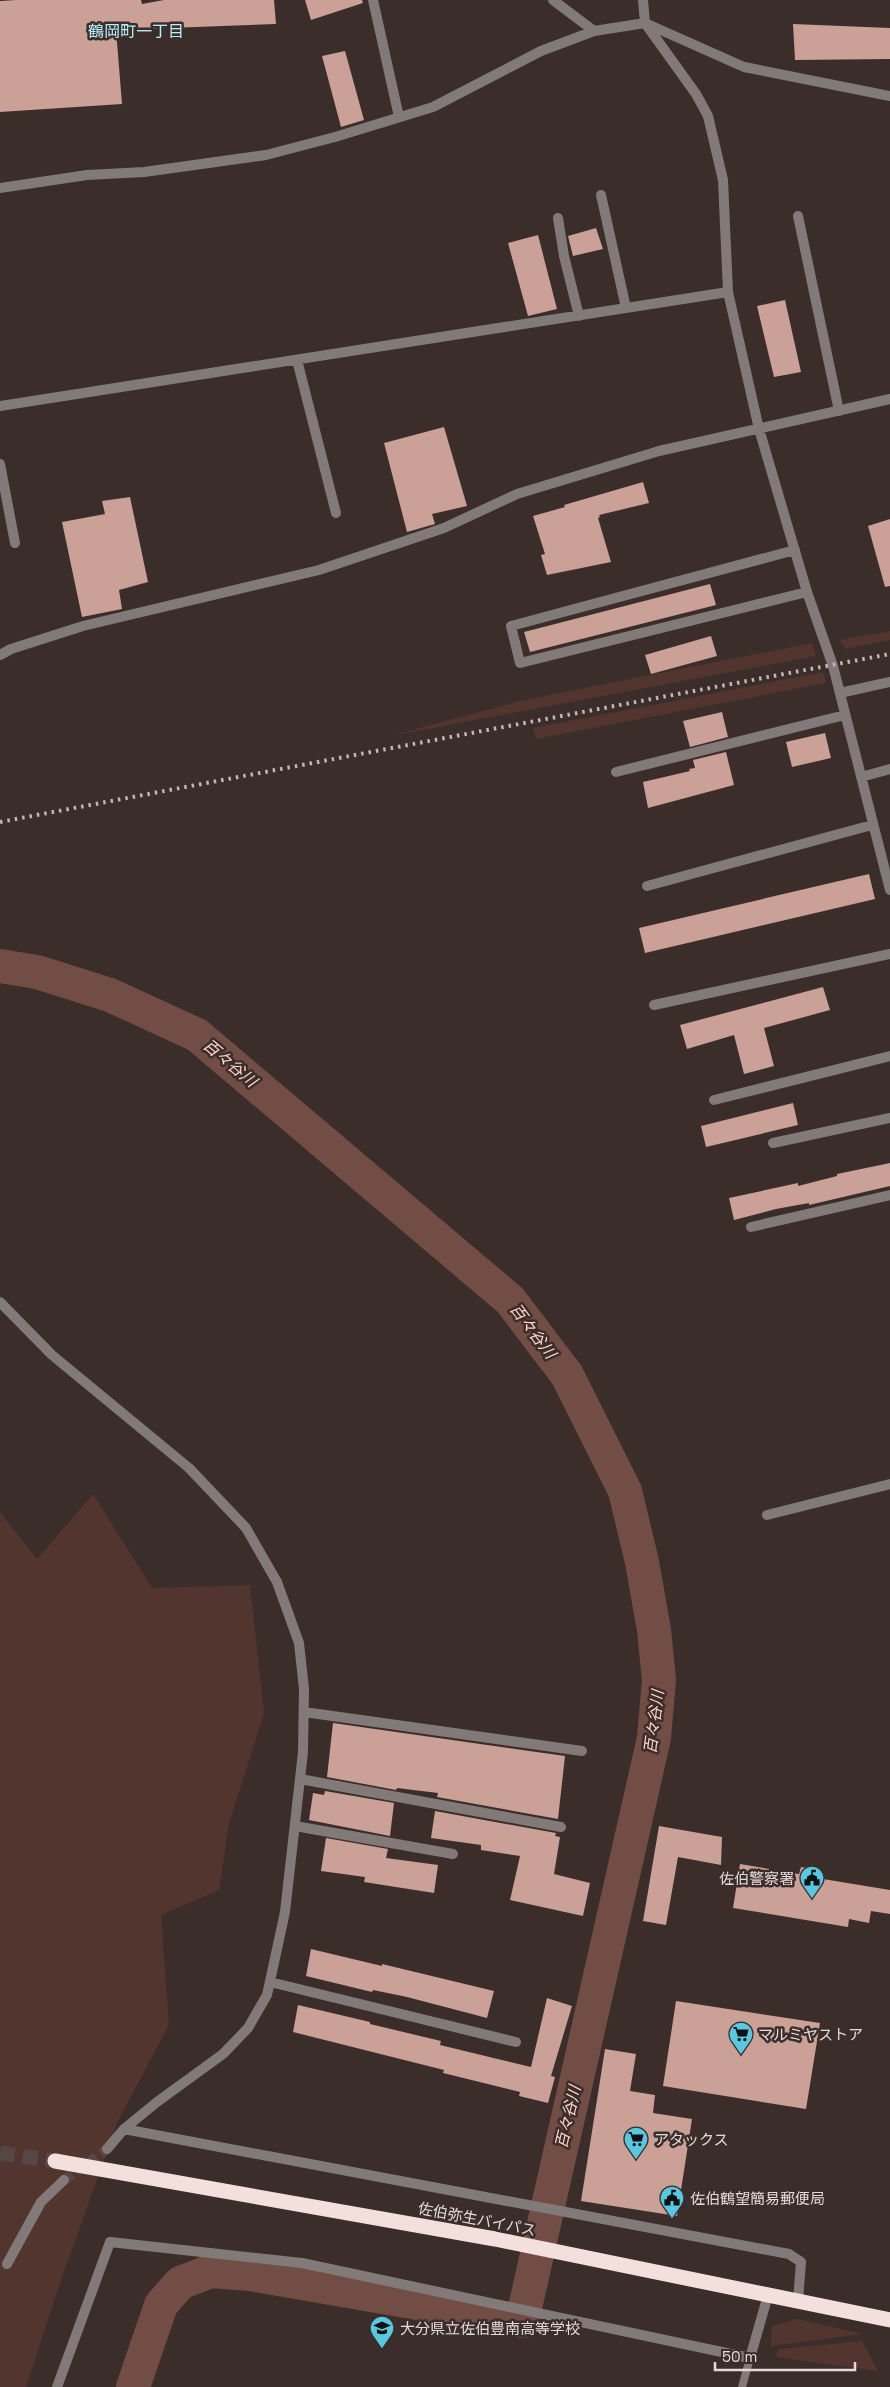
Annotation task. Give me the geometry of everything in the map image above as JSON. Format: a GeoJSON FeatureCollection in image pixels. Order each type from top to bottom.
{"type":"FeatureCollection","features":[{"type":"Feature","properties":{"kind":"highway","name":"佐伯弥生バイパス"},"geometry":{"type":"LineString","coordinates":[[55,2161],[495,2239],[890,2320]]}},
{"type":"Feature","properties":{"kind":"street"},"geometry":{"type":"LineString","coordinates":[[373,0],[399,117]]}},
{"type":"Feature","properties":{"kind":"street"},"geometry":{"type":"LineString","coordinates":[[553,0],[594,31]]}},
{"type":"Feature","properties":{"kind":"street"},"geometry":{"type":"LineString","coordinates":[[643,0],[645,23],[696,94],[708,116],[723,180],[728,292],[759,429],[807,592],[833,666],[872,824],[889,883]]}},
{"type":"Feature","properties":{"kind":"street"},"geometry":{"type":"LineString","coordinates":[[0,188],[87,175],[144,172],[266,156],[433,107],[540,51],[594,31],[645,23],[744,67],[890,96]]}},
{"type":"Feature","properties":{"kind":"street"},"geometry":{"type":"LineString","coordinates":[[601,195],[626,308]]}},
{"type":"Feature","properties":{"kind":"street"},"geometry":{"type":"LineString","coordinates":[[798,216],[839,411]]}},
{"type":"Feature","properties":{"kind":"street"},"geometry":{"type":"LineString","coordinates":[[558,218],[564,256],[579,316]]}},
{"type":"Feature","properties":{"kind":"street"},"geometry":{"type":"LineString","coordinates":[[0,406],[728,292]]}},
{"type":"Feature","properties":{"kind":"street"},"geometry":{"type":"LineString","coordinates":[[297,360],[336,513]]}},
{"type":"Feature","properties":{"kind":"street"},"geometry":{"type":"LineString","coordinates":[[0,655],[11,649],[83,626],[319,570],[444,528],[517,494],[658,451],[890,399]]}},
{"type":"Feature","properties":{"kind":"street"},"geometry":{"type":"LineString","coordinates":[[0,464],[15,543]]}},
{"type":"Feature","properties":{"kind":"street"},"geometry":{"type":"LineString","coordinates":[[795,550],[511,626],[520,663],[807,592]]}},
{"type":"Feature","properties":{"kind":"street"},"geometry":{"type":"LineString","coordinates":[[840,693],[890,682]]}},
{"type":"Feature","properties":{"kind":"street"},"geometry":{"type":"LineString","coordinates":[[616,772],[845,715]]}},
{"type":"Feature","properties":{"kind":"street"},"geometry":{"type":"LineString","coordinates":[[861,776],[890,769]]}},
{"type":"Feature","properties":{"kind":"street"},"geometry":{"type":"LineString","coordinates":[[648,886],[872,824]]}},
{"type":"Feature","properties":{"kind":"street"},"geometry":{"type":"LineString","coordinates":[[654,1005],[890,954]]}},
{"type":"Feature","properties":{"kind":"street"},"geometry":{"type":"LineString","coordinates":[[714,1100],[890,1056]]}},
{"type":"Feature","properties":{"kind":"street"},"geometry":{"type":"LineString","coordinates":[[773,1143],[890,1118]]}},
{"type":"Feature","properties":{"kind":"street"},"geometry":{"type":"LineString","coordinates":[[751,1227],[890,1196]]}},
{"type":"Feature","properties":{"kind":"street"},"geometry":{"type":"LineString","coordinates":[[0,1302],[52,1355],[189,1468],[246,1528],[277,1582],[299,1642],[304,1712],[300,1779],[285,1912],[267,1995],[248,2028],[223,2054],[157,2102],[124,2129],[107,2149]]}},
{"type":"Feature","properties":{"kind":"street"},"geometry":{"type":"LineString","coordinates":[[767,1515],[890,1484]]}},
{"type":"Feature","properties":{"kind":"street"},"geometry":{"type":"LineString","coordinates":[[304,1712],[582,1751]]}},
{"type":"Feature","properties":{"kind":"street"},"geometry":{"type":"LineString","coordinates":[[300,1779],[562,1827]]}},
{"type":"Feature","properties":{"kind":"street"},"geometry":{"type":"LineString","coordinates":[[295,1826],[453,1854]]}},
{"type":"Feature","properties":{"kind":"street"},"geometry":{"type":"LineString","coordinates":[[270,1982],[516,2042]]}},
{"type":"Feature","properties":{"kind":"street"},"geometry":{"type":"LineString","coordinates":[[124,2129],[789,2254],[801,2262],[798,2301]]}},
{"type":"Feature","properties":{"kind":"street"},"geometry":{"type":"LineString","coordinates":[[7,2264],[41,2202],[64,2180]]}},
{"type":"Feature","properties":{"kind":"street"},"geometry":{"type":"LineString","coordinates":[[57,2387],[110,2242],[302,2263],[750,2358],[768,2294]]}},
{"type":"Feature","properties":{"kind":"lane"},"geometry":{"type":"LineString","coordinates":[[742,2387],[750,2358]]}},
{"type":"Feature","properties":{"kind":"shaded area"},"geometry":{"type":"Polygon","coordinates":[[[890,631],[890,640],[845,649],[840,640],[890,631]]]}},
{"type":"Feature","properties":{"kind":"shaded area"},"geometry":{"type":"Polygon","coordinates":[[[812,643],[816,656],[390,736],[520,701],[812,643]]]}},
{"type":"Feature","properties":{"kind":"shaded area"},"geometry":{"type":"Polygon","coordinates":[[[823,672],[826,683],[536,739],[533,728],[823,672]]]}},
{"type":"Feature","properties":{"kind":"shaded area"},"geometry":{"type":"Polygon","coordinates":[[[93,1494],[152,1588],[250,1585],[264,1713],[229,1824],[219,1890],[161,1915],[169,2025],[118,2121],[59,2286],[26,2387],[0,2387],[0,1512],[37,1559],[93,1494]]]}},
{"type":"Feature","properties":{"kind":"shaded area"},"geometry":{"type":"Polygon","coordinates":[[[797,2319],[863,2334],[771,2346],[772,2326],[797,2319]]]}},
{"type":"Feature","properties":{"kind":"shaded area"},"geometry":{"type":"Polygon","coordinates":[[[862,2341],[878,2371],[776,2357],[779,2349],[862,2341]]]}},
{"type":"Feature","properties":{"kind":"building"},"geometry":{"type":"Polygon","coordinates":[[[141,0],[142,4],[164,0],[274,0],[276,24],[116,30],[122,104],[0,112],[0,1],[141,0]]]}},
{"type":"Feature","properties":{"kind":"building"},"geometry":{"type":"Polygon","coordinates":[[[305,0],[362,0],[363,3],[311,20],[305,0]]]}},
{"type":"Feature","properties":{"kind":"building"},"geometry":{"type":"Polygon","coordinates":[[[793,24],[890,28],[890,59],[795,60],[793,24]]]}},
{"type":"Feature","properties":{"kind":"building"},"geometry":{"type":"Polygon","coordinates":[[[345,51],[364,120],[341,127],[322,56],[345,51]]]}},
{"type":"Feature","properties":{"kind":"building"},"geometry":{"type":"Polygon","coordinates":[[[596,228],[603,249],[573,256],[568,236],[596,228]]]}},
{"type":"Feature","properties":{"kind":"building"},"geometry":{"type":"Polygon","coordinates":[[[538,235],[557,309],[528,316],[508,243],[538,235]]]}},
{"type":"Feature","properties":{"kind":"building"},"geometry":{"type":"Polygon","coordinates":[[[785,300],[801,372],[774,377],[757,306],[785,300]]]}},
{"type":"Feature","properties":{"kind":"building"},"geometry":{"type":"Polygon","coordinates":[[[444,427],[467,506],[432,514],[435,524],[407,532],[384,443],[444,427]]]}},
{"type":"Feature","properties":{"kind":"building"},"geometry":{"type":"Polygon","coordinates":[[[643,482],[649,503],[599,515],[600,517],[598,518],[611,562],[547,575],[541,555],[545,554],[533,516],[643,482]]]}},
{"type":"Feature","properties":{"kind":"building"},"geometry":{"type":"Polygon","coordinates":[[[130,497],[148,582],[119,590],[122,609],[82,617],[62,522],[105,514],[102,501],[130,497]]]}},
{"type":"Feature","properties":{"kind":"building"},"geometry":{"type":"Polygon","coordinates":[[[890,519],[890,586],[885,587],[868,526],[890,519]]]}},
{"type":"Feature","properties":{"kind":"building"},"geometry":{"type":"Polygon","coordinates":[[[710,584],[716,605],[530,652],[524,632],[710,584]]]}},
{"type":"Feature","properties":{"kind":"building"},"geometry":{"type":"Polygon","coordinates":[[[711,636],[717,656],[651,674],[645,655],[711,636]]]}},
{"type":"Feature","properties":{"kind":"building"},"geometry":{"type":"Polygon","coordinates":[[[722,712],[728,737],[690,747],[683,721],[722,712]]]}},
{"type":"Feature","properties":{"kind":"building"},"geometry":{"type":"Polygon","coordinates":[[[825,733],[831,758],[792,767],[786,742],[825,733]]]}},
{"type":"Feature","properties":{"kind":"building"},"geometry":{"type":"Polygon","coordinates":[[[726,752],[734,785],[648,808],[643,782],[690,771],[689,769],[695,768],[693,760],[726,752]]]}},
{"type":"Feature","properties":{"kind":"building"},"geometry":{"type":"Polygon","coordinates":[[[869,874],[875,899],[645,953],[639,928],[869,874]]]}},
{"type":"Feature","properties":{"kind":"building"},"geometry":{"type":"Polygon","coordinates":[[[823,987],[830,1010],[764,1028],[774,1066],[744,1074],[734,1035],[687,1049],[680,1025],[823,987]]]}},
{"type":"Feature","properties":{"kind":"building"},"geometry":{"type":"Polygon","coordinates":[[[793,1103],[798,1125],[706,1147],[701,1126],[793,1103]]]}},
{"type":"Feature","properties":{"kind":"building"},"geometry":{"type":"Polygon","coordinates":[[[890,1163],[890,1186],[809,1205],[809,1203],[776,1209],[734,1220],[729,1198],[798,1183],[798,1186],[837,1176],[837,1174],[890,1163]]]}},
{"type":"Feature","properties":{"kind":"building"},"geometry":{"type":"Polygon","coordinates":[[[333,1723],[565,1756],[558,1819],[437,1797],[438,1793],[397,1788],[396,1790],[327,1777],[333,1723]]]}},
{"type":"Feature","properties":{"kind":"building"},"geometry":{"type":"Polygon","coordinates":[[[325,1791],[394,1803],[390,1836],[309,1820],[313,1793],[324,1795],[325,1791]]]}},
{"type":"Feature","properties":{"kind":"building"},"geometry":{"type":"Polygon","coordinates":[[[435,1811],[556,1833],[555,1836],[560,1837],[554,1874],[590,1883],[583,1916],[510,1900],[520,1856],[481,1850],[481,1845],[431,1838],[435,1811]]]}},
{"type":"Feature","properties":{"kind":"building"},"geometry":{"type":"Polygon","coordinates":[[[659,1826],[722,1837],[721,1865],[678,1857],[666,1925],[643,1921],[659,1826]]]}},
{"type":"Feature","properties":{"kind":"building"},"geometry":{"type":"Polygon","coordinates":[[[326,1838],[388,1849],[386,1858],[438,1865],[434,1893],[364,1882],[365,1877],[321,1871],[326,1838]]]}},
{"type":"Feature","properties":{"kind":"building","name":"佐伯警察署"},"geometry":{"type":"Polygon","coordinates":[[[740,1864],[799,1874],[801,1867],[818,1870],[817,1878],[890,1890],[890,1914],[871,1911],[869,1923],[849,1919],[848,1927],[733,1908],[740,1864]]]}},
{"type":"Feature","properties":{"kind":"building"},"geometry":{"type":"Polygon","coordinates":[[[311,1949],[494,1991],[487,2018],[407,1997],[373,1990],[372,1992],[306,1976],[311,1949]]]}},
{"type":"Feature","properties":{"kind":"building"},"geometry":{"type":"Polygon","coordinates":[[[547,1998],[572,2006],[551,2076],[555,2077],[548,2103],[519,2096],[520,2092],[443,2073],[444,2070],[293,2032],[298,2005],[441,2041],[440,2045],[531,2067],[547,1998]]]}},
{"type":"Feature","properties":{"kind":"building","name":"マルミヤストア"},"geometry":{"type":"Polygon","coordinates":[[[676,2001],[820,2023],[806,2109],[663,2086],[676,2001]]]}},
{"type":"Feature","properties":{"kind":"building","name":"アタックス"},"geometry":{"type":"Polygon","coordinates":[[[605,2049],[636,2054],[630,2091],[655,2095],[653,2113],[692,2119],[677,2216],[581,2201],[605,2049]]]}},
{"type":"Feature","properties":{"kind":"waterway","name":"百々谷川"},"geometry":{"type":"LineString","coordinates":[[0,966],[37,972],[110,995],[197,1035],[510,1300],[567,1375],[625,1491],[642,1562],[654,1630],[659,1680],[654,1738],[522,2321],[250,2274],[211,2271],[180,2283],[161,2305],[133,2387]]}},
{"type":"Feature","properties":{"kind":"tunnel"},"geometry":{"type":"LineString","coordinates":[[64,2180],[107,2149]]}},
{"type":"Feature","properties":{"kind":"tunnel"},"geometry":{"type":"LineString","coordinates":[[0,2153],[55,2161]]}},
{"type":"Feature","properties":{"kind":"railway"},"geometry":{"type":"LineString","coordinates":[[0,822],[890,654]]}},
{"type":"Feature","properties":{"kind":"place","name":"佐伯警察署"},"geometry":{"type":"Point","coordinates":[812,1899]}},
{"type":"Feature","properties":{"kind":"place","name":"マルミヤストア"},"geometry":{"type":"Point","coordinates":[741,2055]}},
{"type":"Feature","properties":{"kind":"place","name":"アタックス"},"geometry":{"type":"Point","coordinates":[636,2160]}},
{"type":"Feature","properties":{"kind":"place","name":"佐伯鶴望簡易郵便局"},"geometry":{"type":"Point","coordinates":[672,2219]}},
{"type":"Feature","properties":{"kind":"place","name":"大分県立佐伯豊南高等学校"},"geometry":{"type":"Point","coordinates":[382,2349]}},
{"type":"Feature","properties":{"kind":"district","name":"鶴岡町一丁目"},"geometry":{"type":"Point","coordinates":[136,31]}}]}
